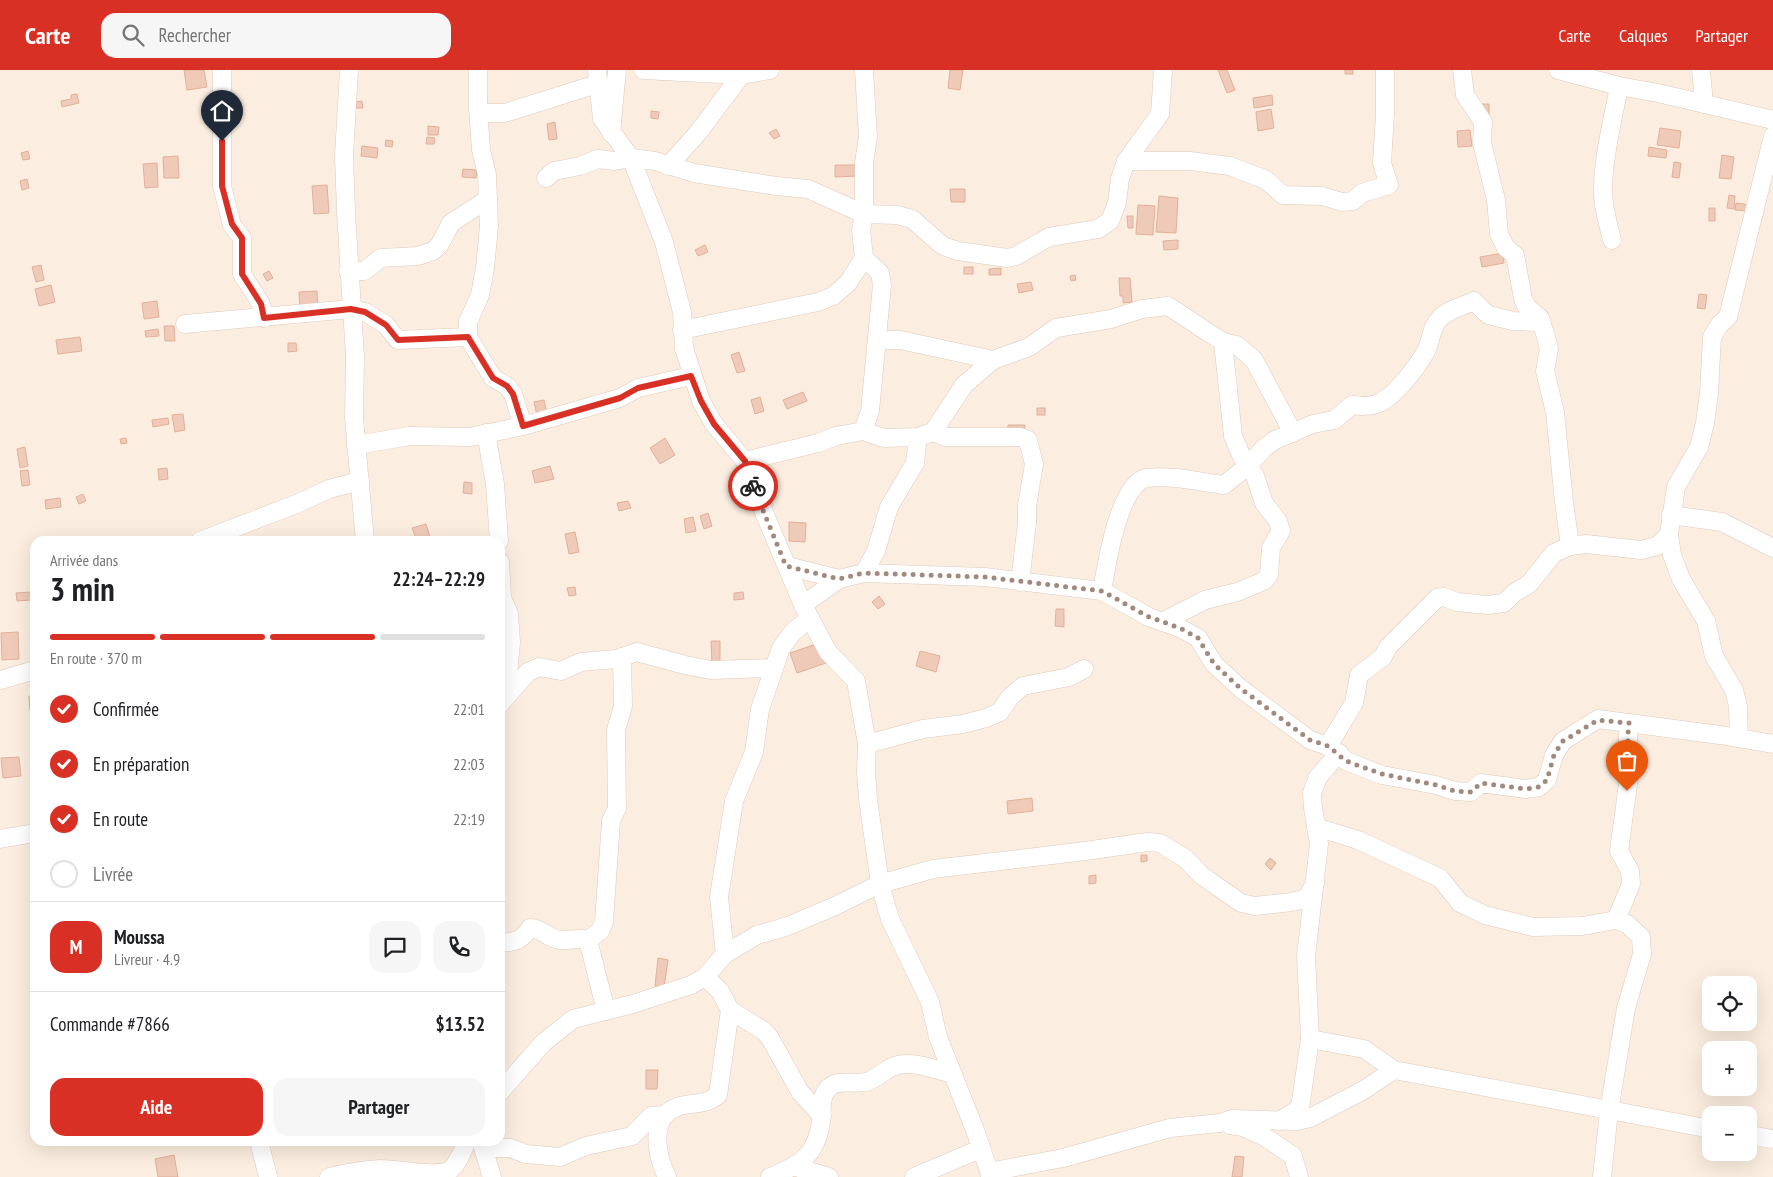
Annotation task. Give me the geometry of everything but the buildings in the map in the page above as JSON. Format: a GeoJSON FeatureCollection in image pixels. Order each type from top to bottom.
{"type":"FeatureCollection","features":[{"type":"Feature","properties":{"kind":"street"},"geometry":{"type":"LineString","coordinates":[[222,70],[222,186],[232,224],[242,238],[242,274],[261,304],[264,318]]}},
{"type":"Feature","properties":{"kind":"street"},"geometry":{"type":"LineString","coordinates":[[349,70],[344,156],[348,271],[356,364],[354,418],[365,536]]}},
{"type":"Feature","properties":{"kind":"street"},"geometry":{"type":"LineString","coordinates":[[478,70],[481,150],[487,175],[488,199],[485,268],[480,295],[468,322],[468,337],[493,378],[507,386],[513,394],[523,426]]}},
{"type":"Feature","properties":{"kind":"street"},"geometry":{"type":"LineString","coordinates":[[611,134],[617,70]]}},
{"type":"Feature","properties":{"kind":"street"},"geometry":{"type":"LineString","coordinates":[[643,70],[743,73],[770,70]]}},
{"type":"Feature","properties":{"kind":"street"},"geometry":{"type":"LineString","coordinates":[[863,431],[870,411],[882,286],[880,273],[864,258],[860,230],[864,214],[864,163],[868,137],[864,70]]}},
{"type":"Feature","properties":{"kind":"street"},"geometry":{"type":"LineString","coordinates":[[546,178],[560,169],[580,166],[598,159],[631,158],[654,161],[668,166],[719,177],[808,189],[864,214],[897,214],[912,219],[943,246],[979,256],[1007,258],[1016,256],[1049,237],[1098,229],[1110,221],[1117,203],[1120,179],[1126,162],[1160,114],[1163,70]]}},
{"type":"Feature","properties":{"kind":"street"},"geometry":{"type":"LineString","coordinates":[[1126,162],[1190,162],[1230,166],[1266,180],[1284,195],[1322,196],[1342,202],[1353,201],[1362,193],[1389,186],[1382,162],[1385,70]]}},
{"type":"Feature","properties":{"kind":"street"},"geometry":{"type":"LineString","coordinates":[[1462,70],[1465,95],[1482,122],[1482,143],[1496,200],[1499,234],[1506,248],[1515,255],[1523,299],[1527,307],[1541,322],[1549,349],[1545,371],[1555,412],[1570,546]]}},
{"type":"Feature","properties":{"kind":"street"},"geometry":{"type":"LineString","coordinates":[[1558,70],[1619,86],[1773,120]]}},
{"type":"Feature","properties":{"kind":"street"},"geometry":{"type":"LineString","coordinates":[[1701,70],[1704,104]]}},
{"type":"Feature","properties":{"kind":"street"},"geometry":{"type":"LineString","coordinates":[[668,166],[697,134],[743,73]]}},
{"type":"Feature","properties":{"kind":"street"},"geometry":{"type":"LineString","coordinates":[[479,113],[505,113],[597,77],[602,119],[611,134],[631,158],[664,242],[682,312],[684,348],[691,376],[701,401],[714,424],[745,461],[754,491],[786,566],[828,652],[856,681],[867,744],[868,799],[880,884],[890,919],[930,1002],[938,1037],[975,1130],[990,1175],[1063,1158],[1170,1128],[1220,1123],[1243,1118],[1297,1122],[1329,1110],[1394,1070]]}},
{"type":"Feature","properties":{"kind":"street"},"geometry":{"type":"LineString","coordinates":[[1612,240],[1604,207],[1603,186],[1606,151],[1619,86]]}},
{"type":"Feature","properties":{"kind":"street"},"geometry":{"type":"LineString","coordinates":[[1739,738],[1738,706],[1734,690],[1714,656],[1706,621],[1682,579],[1672,555],[1669,534],[1676,487],[1699,447],[1710,393],[1712,337],[1720,324],[1728,317],[1771,149]]}},
{"type":"Feature","properties":{"kind":"street"},"geometry":{"type":"LineString","coordinates":[[348,271],[364,271],[381,258],[418,256],[433,252],[440,244],[451,224],[488,199]]}},
{"type":"Feature","properties":{"kind":"street"},"geometry":{"type":"LineString","coordinates":[[682,330],[818,302],[833,296],[848,283],[864,258]]}},
{"type":"Feature","properties":{"kind":"street"},"geometry":{"type":"LineString","coordinates":[[1102,591],[1122,508],[1129,492],[1138,482],[1155,479],[1224,485],[1249,466],[1264,448],[1313,424],[1334,420],[1352,405],[1370,406],[1380,403],[1406,379],[1426,352],[1431,332],[1440,317],[1458,306],[1474,301],[1488,315],[1513,322],[1541,322]]}},
{"type":"Feature","properties":{"kind":"street"},"geometry":{"type":"LineString","coordinates":[[864,573],[876,551],[889,507],[915,463],[926,435],[964,385],[994,360],[1029,347],[1056,328],[1111,319],[1158,306],[1168,306],[1177,311],[1190,323],[1223,342],[1237,345],[1254,360],[1293,433]]}},
{"type":"Feature","properties":{"kind":"street"},"geometry":{"type":"LineString","coordinates":[[185,324],[351,309],[365,312],[386,325],[398,340],[468,337]]}},
{"type":"Feature","properties":{"kind":"street"},"geometry":{"type":"LineString","coordinates":[[878,340],[900,340],[994,360]]}},
{"type":"Feature","properties":{"kind":"street"},"geometry":{"type":"LineString","coordinates":[[1162,622],[1204,600],[1254,586],[1269,576],[1270,548],[1281,531],[1278,522],[1260,496],[1255,476],[1242,457],[1233,436],[1223,342]]}},
{"type":"Feature","properties":{"kind":"street"},"geometry":{"type":"LineString","coordinates":[[356,445],[410,436],[445,438],[486,434],[523,426],[620,398],[638,388],[691,376]]}},
{"type":"Feature","properties":{"kind":"street"},"geometry":{"type":"LineString","coordinates":[[745,461],[818,443],[836,436],[863,431],[884,438],[926,435],[945,437],[1020,437],[1028,440],[1034,464],[1027,506],[1027,523],[1020,582]]}},
{"type":"Feature","properties":{"kind":"street"},"geometry":{"type":"LineString","coordinates":[[486,434],[495,484],[499,536]]}},
{"type":"Feature","properties":{"kind":"street"},"geometry":{"type":"LineString","coordinates":[[213,536],[299,503],[329,489],[360,482]]}},
{"type":"Feature","properties":{"kind":"street"},"geometry":{"type":"LineString","coordinates":[[1671,515],[1722,522],[1773,548]]}},
{"type":"Feature","properties":{"kind":"street"},"geometry":{"type":"LineString","coordinates":[[1280,1122],[1300,1108],[1310,1039],[1306,956],[1319,844],[1312,793],[1354,704],[1359,675],[1383,657],[1388,647],[1424,613],[1431,602],[1444,597],[1468,603],[1504,603],[1514,593],[1529,584],[1554,553],[1570,546],[1586,544],[1641,550],[1657,546],[1669,534]]}},
{"type":"Feature","properties":{"kind":"street"},"geometry":{"type":"LineString","coordinates":[[786,566],[839,579],[864,573],[985,577],[1102,591],[1116,601],[1198,638],[1214,664],[1240,688],[1310,740],[1333,749],[1346,761],[1382,774],[1436,785],[1455,791],[1471,792],[1481,783],[1526,789],[1539,787],[1547,780],[1554,755],[1563,741],[1586,725],[1598,720],[1739,738],[1772,739]]}},
{"type":"Feature","properties":{"kind":"street"},"geometry":{"type":"LineString","coordinates":[[725,954],[719,897],[726,842],[734,801],[754,752],[760,710],[781,648],[807,611],[839,579]]}},
{"type":"Feature","properties":{"kind":"street"},"geometry":{"type":"LineString","coordinates":[[505,606],[509,614],[511,642],[505,687]]}},
{"type":"Feature","properties":{"kind":"street"},"geometry":{"type":"LineString","coordinates":[[505,700],[528,672],[539,667],[560,671],[581,662],[622,657],[637,652],[711,670],[774,668]]}},
{"type":"Feature","properties":{"kind":"street"},"geometry":{"type":"LineString","coordinates":[[588,940],[600,931],[604,922],[611,821],[616,808],[616,730],[623,706],[622,657]]}},
{"type":"Feature","properties":{"kind":"street"},"geometry":{"type":"LineString","coordinates":[[867,744],[922,730],[964,724],[986,718],[1000,712],[1010,697],[1022,686],[1069,676],[1084,669]]}},
{"type":"Feature","properties":{"kind":"street"},"geometry":{"type":"LineString","coordinates":[[0,680],[30,671]]}},
{"type":"Feature","properties":{"kind":"street"},"geometry":{"type":"LineString","coordinates":[[1616,920],[1631,884],[1630,871],[1619,851],[1630,769],[1627,753],[1629,723]]}},
{"type":"Feature","properties":{"kind":"street"},"geometry":{"type":"LineString","coordinates":[[1316,828],[1358,840],[1440,878],[1460,903],[1485,915],[1533,927],[1582,926],[1616,920],[1627,924],[1641,937],[1642,954],[1626,1008],[1609,1111],[1602,1177]]}},
{"type":"Feature","properties":{"kind":"street"},"geometry":{"type":"LineString","coordinates":[[0,839],[30,834]]}},
{"type":"Feature","properties":{"kind":"street"},"geometry":{"type":"LineString","coordinates":[[505,1086],[543,1044],[573,1019],[691,985],[705,977],[725,954],[756,935],[788,926],[880,884],[933,869],[1148,842],[1160,843],[1186,859],[1201,875],[1241,903],[1255,906],[1292,902],[1307,898],[1315,883]]}},
{"type":"Feature","properties":{"kind":"street"},"geometry":{"type":"LineString","coordinates":[[505,943],[515,942],[523,938],[530,928],[537,928],[549,936],[560,940],[582,938],[588,940]]}},
{"type":"Feature","properties":{"kind":"street"},"geometry":{"type":"LineString","coordinates":[[588,940],[606,1011]]}},
{"type":"Feature","properties":{"kind":"street"},"geometry":{"type":"LineString","coordinates":[[705,977],[720,991],[730,1010],[770,1038],[800,1092],[822,1116]]}},
{"type":"Feature","properties":{"kind":"street"},"geometry":{"type":"LineString","coordinates":[[667,1177],[660,1162],[657,1140],[660,1121],[665,1115],[678,1107],[711,1101],[718,1095],[730,1010]]}},
{"type":"Feature","properties":{"kind":"street"},"geometry":{"type":"LineString","coordinates":[[1310,1039],[1364,1049],[1394,1070],[1609,1111],[1702,1126]]}},
{"type":"Feature","properties":{"kind":"street"},"geometry":{"type":"LineString","coordinates":[[770,1177],[796,1167],[812,1151],[820,1132],[824,1095],[832,1085],[841,1081],[867,1082],[897,1065],[918,1065],[952,1074]]}},
{"type":"Feature","properties":{"kind":"street"},"geometry":{"type":"LineString","coordinates":[[496,1146],[510,1148],[526,1154],[560,1157],[586,1146],[632,1136],[651,1116],[665,1115]]}},
{"type":"Feature","properties":{"kind":"street"},"geometry":{"type":"LineString","coordinates":[[1220,1123],[1243,1128],[1265,1137],[1293,1156],[1299,1177]]}},
{"type":"Feature","properties":{"kind":"street"},"geometry":{"type":"LineString","coordinates":[[1757,1136],[1773,1139]]}},
{"type":"Feature","properties":{"kind":"street"},"geometry":{"type":"LineString","coordinates":[[260,1146],[268,1177]]}},
{"type":"Feature","properties":{"kind":"street"},"geometry":{"type":"LineString","coordinates":[[329,1177],[381,1169],[424,1176],[438,1176],[449,1172],[456,1164],[465,1146]]}},
{"type":"Feature","properties":{"kind":"street"},"geometry":{"type":"LineString","coordinates":[[484,1146],[492,1177]]}},
{"type":"Feature","properties":{"kind":"street"},"geometry":{"type":"LineString","coordinates":[[914,1177],[980,1149]]}},
{"type":"Feature","properties":{"kind":"street"},"geometry":{"type":"LineString","coordinates":[[796,1167],[829,1177]]}},
{"type":"Feature","properties":{"kind":"way so far"},"geometry":{"type":"LineString","coordinates":[[753,486],[786,566],[839,579],[864,573],[985,577],[1102,591],[1116,601],[1149,617],[1180,628],[1198,638],[1214,664],[1272,714],[1310,740],[1328,746],[1339,753],[1346,761],[1382,774],[1436,785],[1455,791],[1471,792],[1481,783],[1498,787],[1526,789],[1539,787],[1547,780],[1554,755],[1563,741],[1586,725],[1598,720],[1629,723],[1627,753],[1630,769],[1627,791]]}},
{"type":"Feature","properties":{"kind":"route"},"geometry":{"type":"LineString","coordinates":[[222,141],[222,186],[232,224],[242,238],[242,274],[246,284],[261,304],[264,318],[351,309],[365,312],[386,325],[392,330],[394,337],[398,340],[468,337],[493,378],[507,386],[513,394],[523,426],[620,398],[638,388],[691,376],[701,401],[714,424],[745,461],[753,486]]}}]}
